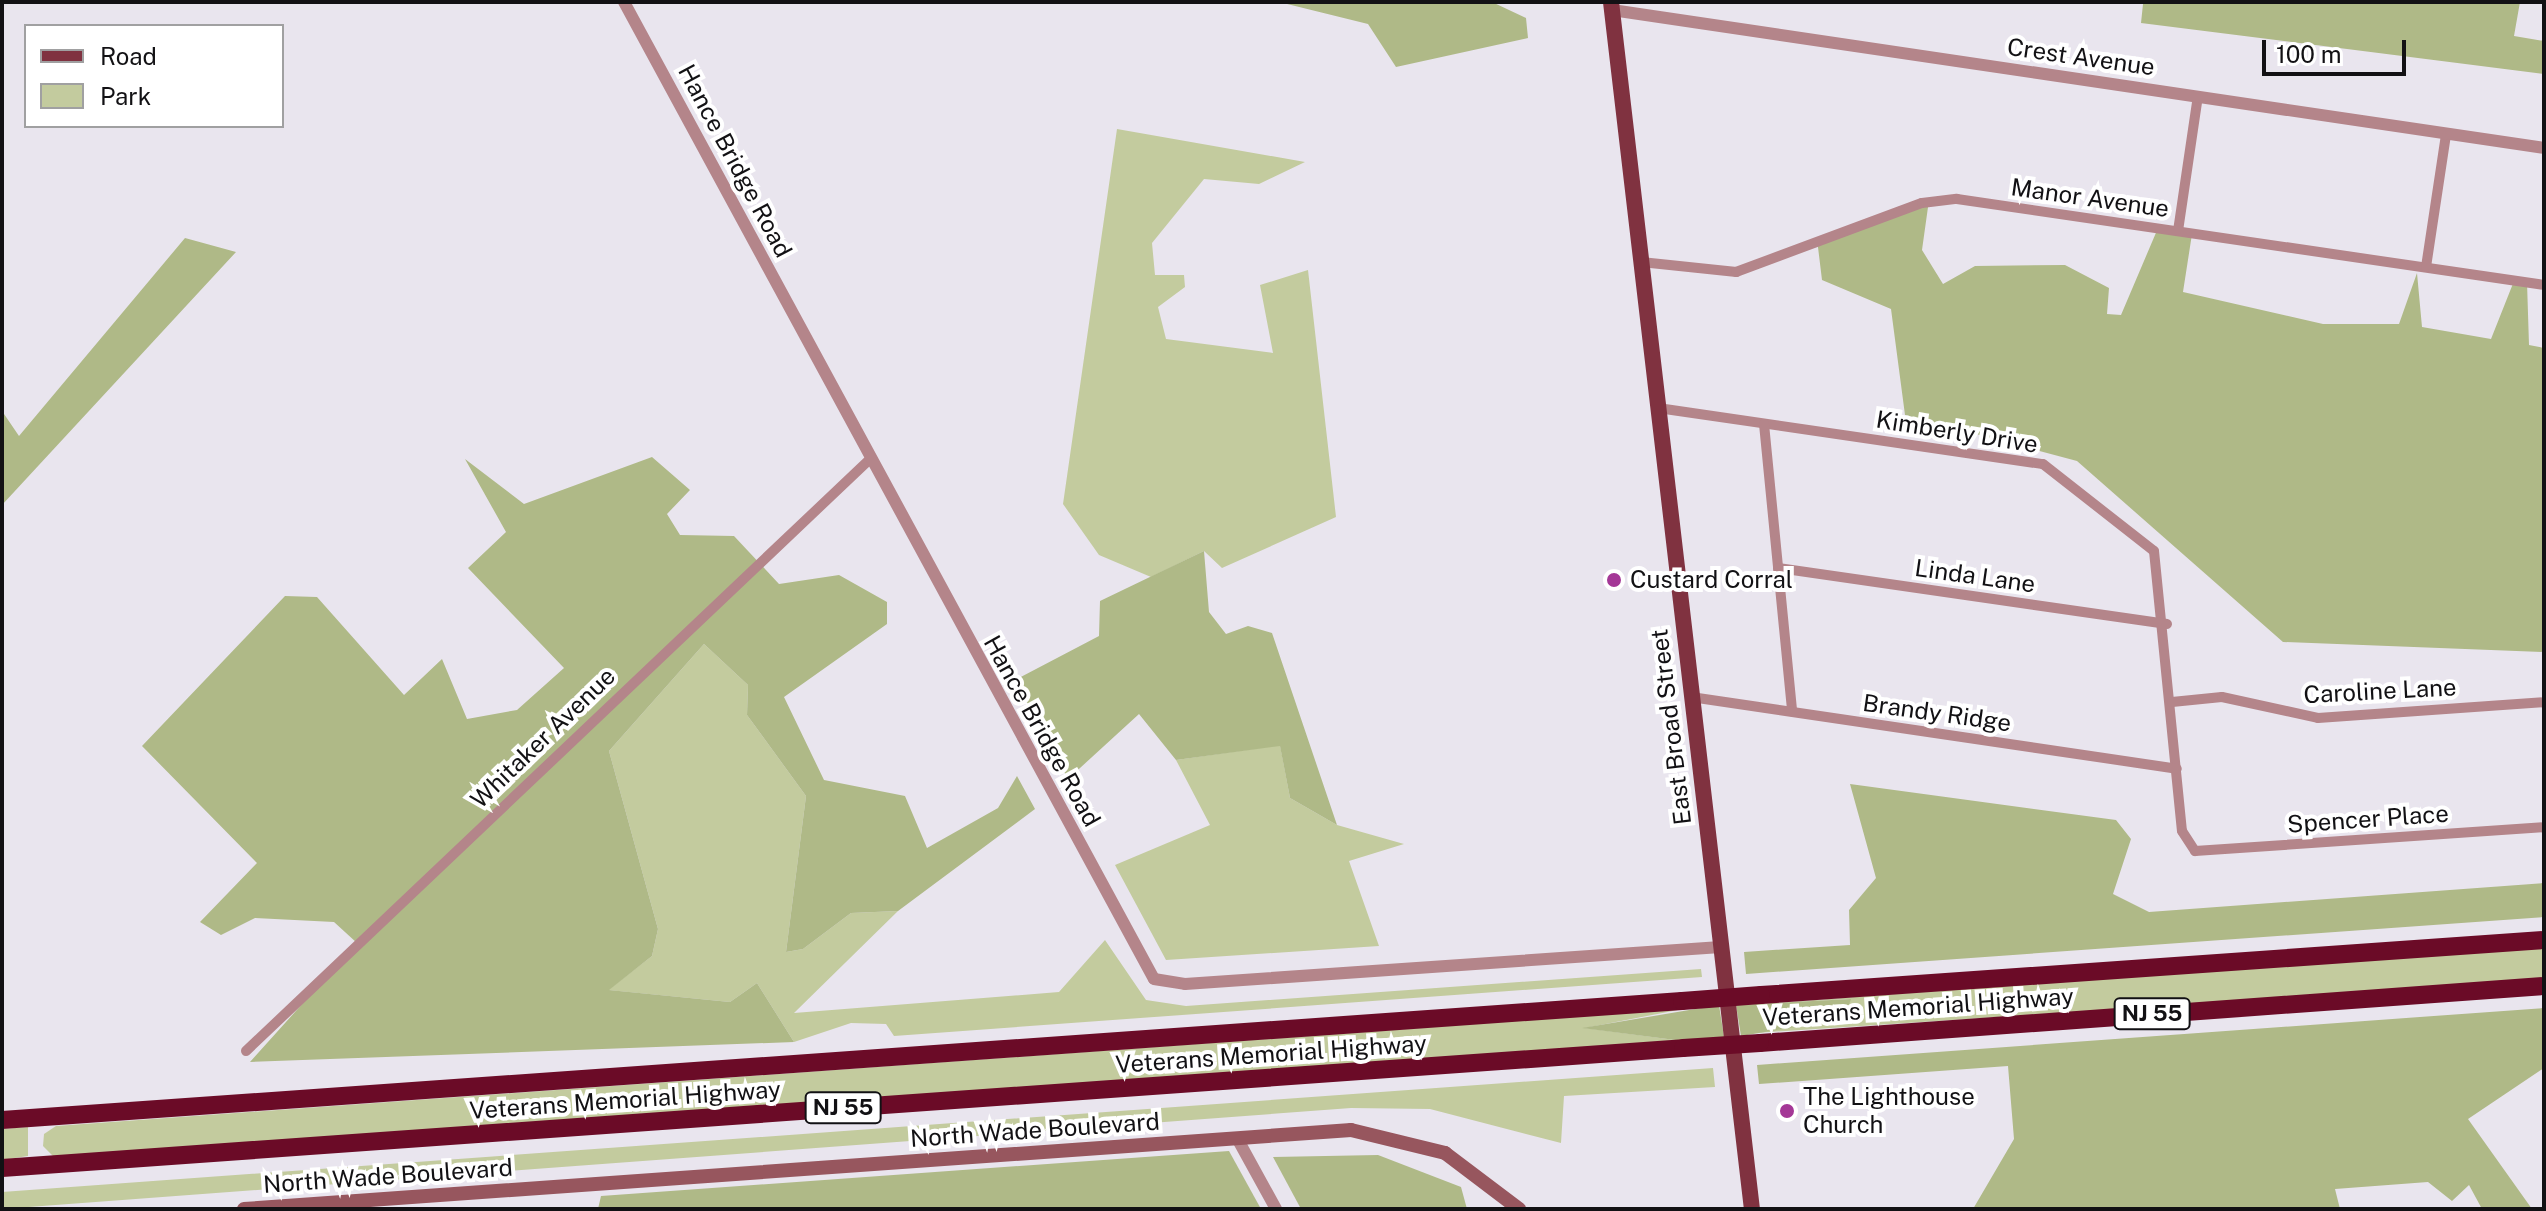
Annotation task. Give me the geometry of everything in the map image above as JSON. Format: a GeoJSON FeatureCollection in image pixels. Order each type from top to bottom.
{"type":"FeatureCollection","features":[{"type":"Feature","properties":{"kind":"highway","name":"Veterans Memorial Highway"},"geometry":{"type":"LineString","coordinates":[[2,1120],[2544,940]]}},
{"type":"Feature","properties":{"kind":"highway","name":"Veterans Memorial Highway"},"geometry":{"type":"LineString","coordinates":[[2,1168],[2544,986]]}},
{"type":"Feature","properties":{"kind":"main road","name":"East Broad Street"},"geometry":{"type":"LineString","coordinates":[[1611,6],[1752,1209]]}},
{"type":"Feature","properties":{"kind":"main road","name":"North Wade Boulevard"},"geometry":{"type":"LineString","coordinates":[[244,1209],[404,1203],[1351,1130],[1407,1138],[1464,1163],[1519,1209]]}},
{"type":"Feature","properties":{"kind":"street","name":"Hance Bridge Road"},"geometry":{"type":"LineString","coordinates":[[624,2],[1154,979],[1185,984],[1721,947]]}},
{"type":"Feature","properties":{"kind":"street","name":"Crest Avenue"},"geometry":{"type":"LineString","coordinates":[[1611,6],[2544,148]]}},
{"type":"Feature","properties":{"kind":"street"},"geometry":{"type":"LineString","coordinates":[[2178,231],[2198,96]]}},
{"type":"Feature","properties":{"kind":"street"},"geometry":{"type":"LineString","coordinates":[[2426,267],[2446,134]]}},
{"type":"Feature","properties":{"kind":"street","name":"Manor Avenue"},"geometry":{"type":"LineString","coordinates":[[1641,262],[1736,272],[1944,199],[2544,285]]}},
{"type":"Feature","properties":{"kind":"street","name":"Kimberly Drive"},"geometry":{"type":"LineString","coordinates":[[1658,408],[2043,464],[2154,551],[2167,624],[2182,831],[2195,851]]}},
{"type":"Feature","properties":{"kind":"street"},"geometry":{"type":"LineString","coordinates":[[1764,424],[1792,712]]}},
{"type":"Feature","properties":{"kind":"street","name":"Whitaker Avenue"},"geometry":{"type":"LineString","coordinates":[[246,1051],[870,459]]}},
{"type":"Feature","properties":{"kind":"street","name":"Linda Lane"},"geometry":{"type":"LineString","coordinates":[[1778,568],[2167,624]]}},
{"type":"Feature","properties":{"kind":"street","name":"Brandy Ridge"},"geometry":{"type":"LineString","coordinates":[[1691,697],[2177,769]]}},
{"type":"Feature","properties":{"kind":"street","name":"Caroline Lane"},"geometry":{"type":"LineString","coordinates":[[2172,702],[2222,697],[2318,718],[2544,702]]}},
{"type":"Feature","properties":{"kind":"street","name":"Spencer Place"},"geometry":{"type":"LineString","coordinates":[[2195,851],[2544,827]]}},
{"type":"Feature","properties":{"kind":"street"},"geometry":{"type":"LineString","coordinates":[[1237,1138],[1276,1209]]}},
{"type":"Feature","properties":{"kind":"green space"},"geometry":{"type":"Polygon","coordinates":[[[1279,2],[1492,2],[1526,18],[1528,38],[1396,67],[1368,24],[1279,2]]]}},
{"type":"Feature","properties":{"kind":"green space"},"geometry":{"type":"Polygon","coordinates":[[[2133,2],[2520,2],[2514,36],[2544,41],[2544,74],[2141,23],[2143,4],[2133,2]]]}},
{"type":"Feature","properties":{"kind":"green space"},"geometry":{"type":"Polygon","coordinates":[[[1117,129],[1305,162],[1259,184],[1204,179],[1152,243],[1155,275],[1184,275],[1185,287],[1158,307],[1166,339],[1273,353],[1260,285],[1308,270],[1336,517],[1222,568],[1204,551],[1151,577],[1099,555],[1063,504],[1117,129]]]}},
{"type":"Feature","properties":{"kind":"green space"},"geometry":{"type":"Polygon","coordinates":[[[1929,200],[1922,250],[1943,284],[1975,266],[2065,265],[2109,288],[2107,314],[2121,315],[2158,228],[2192,234],[2183,292],[2323,324],[2399,324],[2417,273],[2422,327],[2491,339],[2514,281],[2527,282],[2529,345],[2544,348],[2544,652],[2283,642],[2077,461],[1905,415],[1891,309],[1822,280],[1817,239],[1929,200]]]}},
{"type":"Feature","properties":{"kind":"green space"},"geometry":{"type":"Polygon","coordinates":[[[185,238],[236,252],[2,505],[2,411],[19,436],[185,238]]]}},
{"type":"Feature","properties":{"kind":"green space"},"geometry":{"type":"Polygon","coordinates":[[[652,457],[690,490],[667,514],[680,535],[734,536],[779,584],[839,575],[887,602],[887,624],[784,697],[824,780],[905,796],[927,848],[998,808],[1017,776],[1035,809],[898,911],[851,913],[803,949],[786,952],[806,796],[747,715],[748,685],[704,644],[609,751],[658,929],[652,956],[609,990],[730,1002],[757,983],[794,1042],[250,1062],[357,943],[334,922],[255,918],[221,935],[200,922],[257,863],[142,746],[285,596],[317,597],[404,695],[442,659],[467,719],[517,710],[564,668],[468,568],[506,532],[465,459],[524,504],[652,457]]]}},
{"type":"Feature","properties":{"kind":"green space"},"geometry":{"type":"Polygon","coordinates":[[[1204,551],[1209,612],[1226,634],[1248,626],[1272,633],[1337,825],[1290,798],[1280,746],[1176,760],[1139,714],[1068,779],[1015,680],[1099,636],[1100,601],[1204,551]]]}},
{"type":"Feature","properties":{"kind":"green space"},"geometry":{"type":"Polygon","coordinates":[[[704,644],[748,685],[747,715],[806,796],[786,952],[803,949],[851,913],[898,911],[794,1013],[1059,992],[1105,940],[1146,1000],[1186,1006],[1701,969],[1702,977],[894,1036],[886,1024],[851,1023],[794,1042],[757,983],[730,1002],[608,990],[652,956],[658,929],[609,751],[704,644]]]}},
{"type":"Feature","properties":{"kind":"green space"},"geometry":{"type":"Polygon","coordinates":[[[1280,745],[1290,798],[1337,825],[1404,844],[1349,861],[1379,946],[1166,960],[1115,865],[1210,825],[1176,760],[1280,745]]]}},
{"type":"Feature","properties":{"kind":"green space"},"geometry":{"type":"Polygon","coordinates":[[[1850,784],[2116,820],[2131,839],[2113,894],[2149,912],[2544,883],[2544,917],[1746,974],[1744,952],[1850,945],[1849,910],[1876,878],[1850,784]]]}},
{"type":"Feature","properties":{"kind":"green space"},"geometry":{"type":"Polygon","coordinates":[[[2544,945],[2544,981],[1755,1033],[1844,1019],[1850,999],[1761,1004],[2544,945]]]}},
{"type":"Feature","properties":{"kind":"green space"},"geometry":{"type":"Polygon","coordinates":[[[1851,999],[1844,1019],[1741,1036],[1736,1005],[1851,999]]]}},
{"type":"Feature","properties":{"kind":"green space"},"geometry":{"type":"Polygon","coordinates":[[[1719,1005],[1724,1037],[1683,1041],[1582,1028],[1719,1005]]]}},
{"type":"Feature","properties":{"kind":"green space"},"geometry":{"type":"Polygon","coordinates":[[[2544,1008],[2544,1068],[2468,1119],[2532,1209],[2482,1209],[2469,1185],[2452,1201],[2428,1182],[2335,1189],[2340,1209],[1973,1209],[2014,1139],[2008,1066],[1759,1084],[1757,1065],[2544,1008]]]}},
{"type":"Feature","properties":{"kind":"green space"},"geometry":{"type":"Polygon","coordinates":[[[1683,1009],[1585,1028],[1683,1041],[55,1158],[43,1146],[44,1134],[56,1126],[1683,1009]]]}},
{"type":"Feature","properties":{"kind":"green space"},"geometry":{"type":"Polygon","coordinates":[[[1713,1068],[1715,1087],[1564,1096],[1561,1143],[1430,1109],[1351,1108],[2,1209],[2,1192],[1713,1068]]]}},
{"type":"Feature","properties":{"kind":"green space"},"geometry":{"type":"Polygon","coordinates":[[[28,1127],[28,1156],[2,1160],[2,1129],[28,1127]]]}},
{"type":"Feature","properties":{"kind":"green space"},"geometry":{"type":"Polygon","coordinates":[[[1229,1151],[1261,1209],[598,1209],[601,1196],[1229,1151]]]}},
{"type":"Feature","properties":{"kind":"green space"},"geometry":{"type":"Polygon","coordinates":[[[1378,1155],[1461,1187],[1467,1209],[1301,1209],[1273,1157],[1378,1155]]]}},
{"type":"Feature","properties":{"kind":"place","name":"Custard Corral"},"geometry":{"type":"Point","coordinates":[1614,580]}},
{"type":"Feature","properties":{"kind":"place","name":"The Lighthouse Church"},"geometry":{"type":"Point","coordinates":[1787,1111]}}]}
